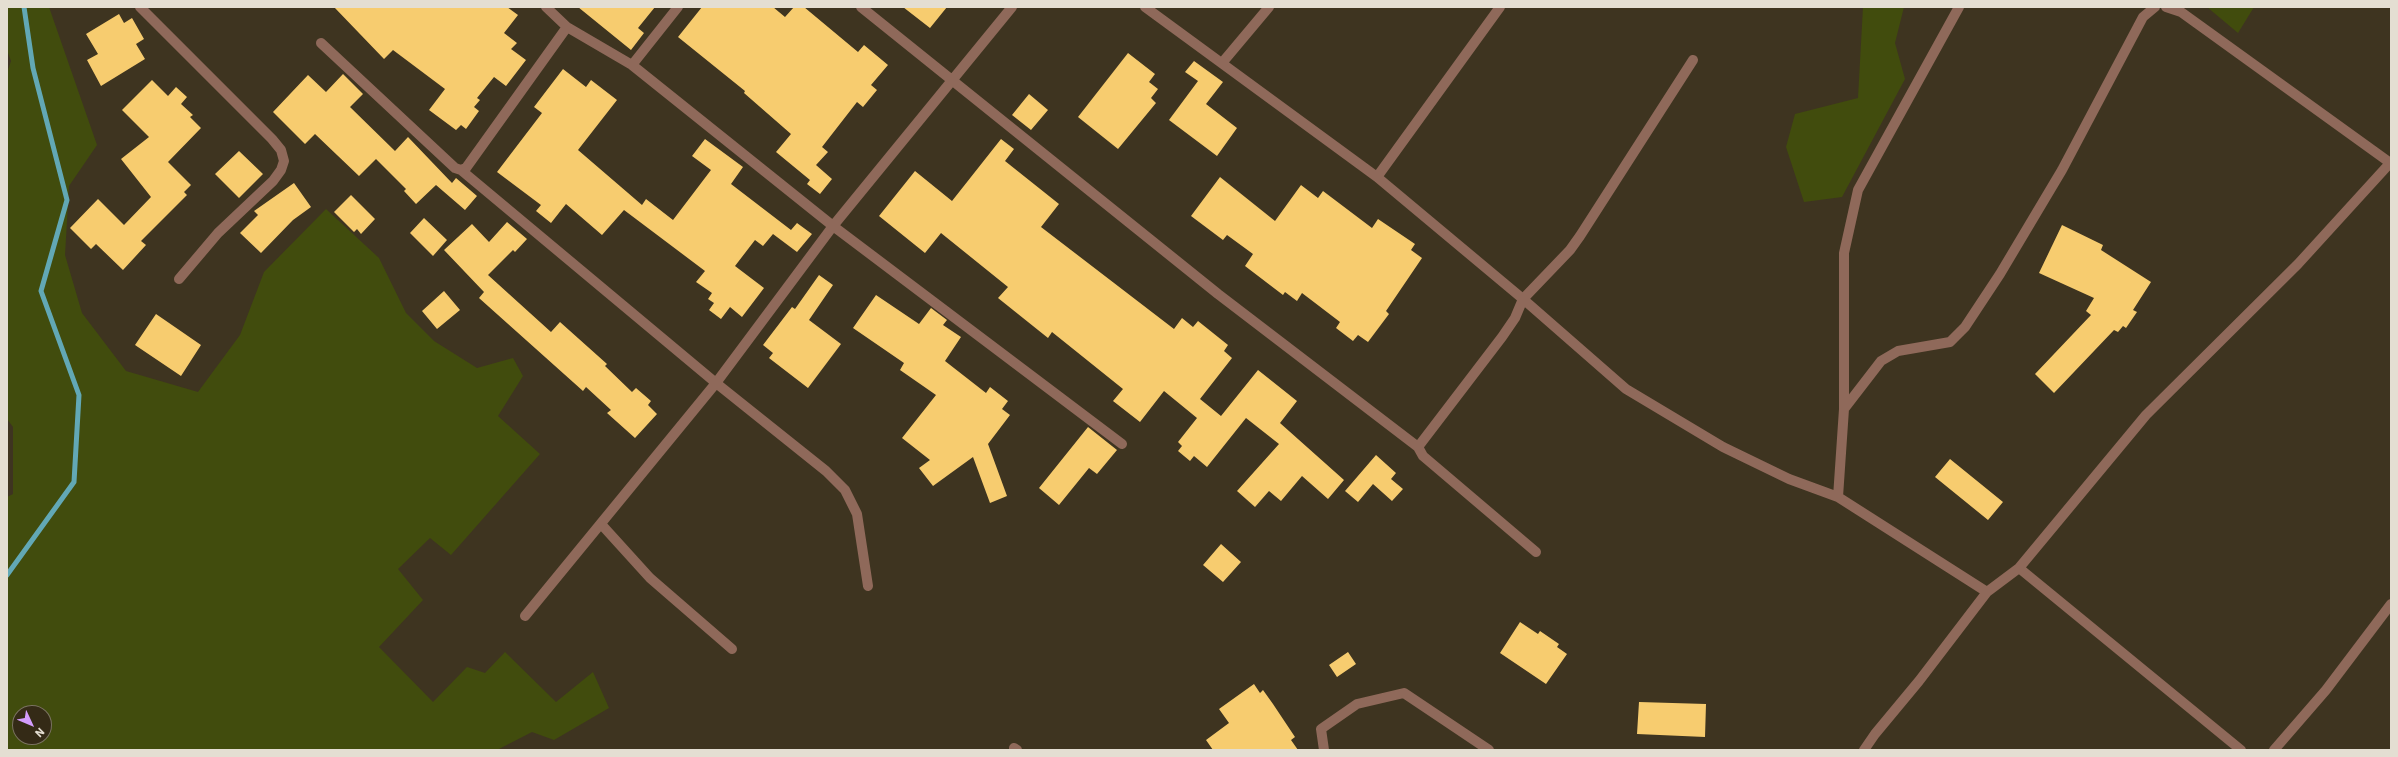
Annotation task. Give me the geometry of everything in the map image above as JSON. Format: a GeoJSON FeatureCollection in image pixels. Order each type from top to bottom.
{"type":"FeatureCollection","features":[{"type":"Feature","properties":{"kind":"street"},"geometry":{"type":"LineString","coordinates":[[140,7],[272,139],[281,150],[284,161],[282,170],[273,181],[218,233],[179,279]]}},
{"type":"Feature","properties":{"kind":"street"},"geometry":{"type":"LineString","coordinates":[[546,7],[567,27],[632,65],[833,226],[1122,444]]}},
{"type":"Feature","properties":{"kind":"street"},"geometry":{"type":"LineString","coordinates":[[632,65],[678,7]]}},
{"type":"Feature","properties":{"kind":"street"},"geometry":{"type":"LineString","coordinates":[[861,7],[951,81],[1224,298],[1418,447],[1423,456],[1536,552]]}},
{"type":"Feature","properties":{"kind":"street"},"geometry":{"type":"LineString","coordinates":[[525,616],[716,383],[833,226],[1012,7]]}},
{"type":"Feature","properties":{"kind":"street"},"geometry":{"type":"LineString","coordinates":[[1145,7],[1377,177],[1523,299],[1626,389],[1723,447],[1788,479],[1838,497],[1987,592]]}},
{"type":"Feature","properties":{"kind":"street"},"geometry":{"type":"LineString","coordinates":[[1222,63],[1268,7]]}},
{"type":"Feature","properties":{"kind":"street"},"geometry":{"type":"LineString","coordinates":[[1377,177],[1500,7]]}},
{"type":"Feature","properties":{"kind":"street"},"geometry":{"type":"LineString","coordinates":[[1838,497],[1844,409],[1844,253],[1858,190],[1959,7]]}},
{"type":"Feature","properties":{"kind":"street"},"geometry":{"type":"LineString","coordinates":[[1844,409],[1881,361],[1898,351],[1950,342],[1965,327],[2000,274],[2062,170],[2143,18],[2154,7]]}},
{"type":"Feature","properties":{"kind":"street"},"geometry":{"type":"LineString","coordinates":[[1864,750],[1987,592],[2019,568],[2146,415],[2298,264],[2390,162],[2181,12],[2166,7]]}},
{"type":"Feature","properties":{"kind":"street"},"geometry":{"type":"LineString","coordinates":[[461,170],[466,168],[567,27]]}},
{"type":"Feature","properties":{"kind":"street"},"geometry":{"type":"LineString","coordinates":[[321,43],[455,168],[461,170],[716,383],[826,471],[845,490],[857,514],[868,586]]}},
{"type":"Feature","properties":{"kind":"street"},"geometry":{"type":"LineString","coordinates":[[1418,447],[1502,337],[1515,318],[1523,299],[1570,250],[1580,236],[1694,60]]}},
{"type":"Feature","properties":{"kind":"street"},"geometry":{"type":"LineString","coordinates":[[601,524],[650,578],[732,649]]}},
{"type":"Feature","properties":{"kind":"street"},"geometry":{"type":"LineString","coordinates":[[2019,568],[2241,750]]}},
{"type":"Feature","properties":{"kind":"street"},"geometry":{"type":"LineString","coordinates":[[2274,750],[2326,690],[2391,604]]}},
{"type":"Feature","properties":{"kind":"street"},"geometry":{"type":"LineString","coordinates":[[1324,750],[1321,729],[1357,704],[1404,693],[1489,750]]}},
{"type":"Feature","properties":{"kind":"green space"},"geometry":{"type":"Polygon","coordinates":[[[7,7],[49,7],[97,145],[69,186],[65,255],[82,313],[126,371],[198,392],[240,335],[264,272],[326,209],[379,258],[406,313],[434,341],[477,368],[513,358],[523,376],[498,416],[540,454],[451,555],[430,538],[398,569],[423,600],[379,647],[433,702],[467,667],[485,673],[505,652],[556,702],[593,672],[609,708],[554,740],[532,732],[497,750],[7,750],[7,497],[13,494],[13,427],[7,419],[7,73],[11,61],[7,50],[7,7]]]}},
{"type":"Feature","properties":{"kind":"green space"},"geometry":{"type":"Polygon","coordinates":[[[1863,7],[1904,7],[1895,43],[1905,79],[1842,197],[1804,202],[1786,147],[1795,114],[1858,98],[1863,7]]]}},
{"type":"Feature","properties":{"kind":"green space"},"geometry":{"type":"Polygon","coordinates":[[[2207,7],[2254,7],[2238,33],[2207,7]]]}},
{"type":"Feature","properties":{"kind":"building"},"geometry":{"type":"Polygon","coordinates":[[[334,7],[507,7],[518,15],[504,33],[517,43],[511,49],[526,60],[506,86],[494,77],[477,98],[480,100],[474,107],[479,111],[466,129],[461,125],[456,130],[429,110],[445,89],[393,50],[384,59],[334,7]]]}},
{"type":"Feature","properties":{"kind":"building"},"geometry":{"type":"Polygon","coordinates":[[[578,7],[655,7],[638,28],[644,33],[631,50],[578,7]]]}},
{"type":"Feature","properties":{"kind":"building"},"geometry":{"type":"Polygon","coordinates":[[[702,7],[773,7],[785,17],[794,7],[804,7],[858,52],[864,45],[888,65],[871,85],[877,90],[863,107],[857,102],[822,147],[828,152],[816,165],[832,179],[820,194],[807,184],[810,180],[776,152],[791,134],[744,93],[745,91],[678,37],[702,7]]]}},
{"type":"Feature","properties":{"kind":"building"},"geometry":{"type":"Polygon","coordinates":[[[903,7],[947,7],[930,28],[903,7]]]}},
{"type":"Feature","properties":{"kind":"building"},"geometry":{"type":"Polygon","coordinates":[[[119,14],[124,23],[132,18],[144,39],[136,44],[145,59],[101,86],[87,60],[98,54],[86,34],[119,14]]]}},
{"type":"Feature","properties":{"kind":"building"},"geometry":{"type":"Polygon","coordinates":[[[1128,53],[1155,74],[1149,82],[1158,89],[1151,98],[1156,103],[1118,149],[1078,117],[1128,53]]]}},
{"type":"Feature","properties":{"kind":"building"},"geometry":{"type":"Polygon","coordinates":[[[1194,61],[1223,82],[1206,104],[1237,128],[1217,156],[1169,120],[1198,81],[1185,72],[1194,61]]]}},
{"type":"Feature","properties":{"kind":"building"},"geometry":{"type":"Polygon","coordinates":[[[563,69],[586,87],[591,80],[617,100],[578,150],[642,205],[646,199],[673,220],[711,170],[692,156],[705,139],[743,167],[731,184],[791,230],[797,223],[812,234],[797,252],[773,234],[763,246],[755,240],[735,266],[764,288],[742,317],[730,307],[721,319],[709,310],[714,303],[708,299],[712,293],[696,282],[705,271],[624,210],[602,235],[566,204],[551,223],[536,211],[541,205],[497,172],[542,113],[534,107],[563,69]]]}},
{"type":"Feature","properties":{"kind":"building"},"geometry":{"type":"Polygon","coordinates":[[[343,74],[363,94],[350,107],[395,151],[408,137],[452,183],[456,178],[477,196],[465,210],[436,185],[416,204],[404,191],[406,189],[376,159],[359,176],[315,134],[305,144],[273,112],[308,75],[326,92],[343,74]]]}},
{"type":"Feature","properties":{"kind":"building"},"geometry":{"type":"Polygon","coordinates":[[[152,80],[168,96],[176,87],[187,97],[181,104],[193,115],[190,117],[201,128],[168,162],[191,185],[184,192],[187,195],[141,241],[146,245],[123,270],[96,244],[91,249],[70,228],[98,199],[124,225],[151,197],[121,159],[149,137],[122,110],[152,80]]]}},
{"type":"Feature","properties":{"kind":"building"},"geometry":{"type":"Polygon","coordinates":[[[1029,94],[1048,110],[1031,130],[1012,115],[1029,94]]]}},
{"type":"Feature","properties":{"kind":"building"},"geometry":{"type":"Polygon","coordinates":[[[1001,139],[1014,149],[1005,161],[1059,204],[1041,227],[1174,329],[1182,318],[1193,327],[1198,321],[1228,345],[1224,351],[1232,358],[1200,399],[1221,416],[1258,370],[1297,401],[1280,423],[1344,480],[1328,499],[1302,476],[1281,501],[1269,491],[1255,507],[1237,491],[1279,444],[1246,418],[1207,467],[1194,456],[1190,461],[1178,451],[1182,446],[1178,442],[1197,418],[1164,391],[1140,422],[1113,401],[1123,389],[1052,332],[1048,338],[998,298],[1008,287],[941,233],[925,253],[879,216],[915,171],[952,201],[1001,139]]]}},
{"type":"Feature","properties":{"kind":"building"},"geometry":{"type":"Polygon","coordinates":[[[239,151],[263,174],[239,198],[215,174],[239,151]]]}},
{"type":"Feature","properties":{"kind":"building"},"geometry":{"type":"Polygon","coordinates":[[[1220,177],[1275,221],[1301,185],[1318,198],[1323,191],[1372,228],[1378,219],[1415,244],[1411,250],[1422,258],[1386,311],[1389,314],[1368,342],[1358,335],[1353,341],[1336,328],[1340,322],[1302,293],[1297,301],[1285,292],[1283,295],[1245,266],[1253,254],[1227,235],[1223,240],[1191,216],[1220,177]]]}},
{"type":"Feature","properties":{"kind":"building"},"geometry":{"type":"Polygon","coordinates":[[[294,183],[311,207],[293,220],[261,253],[240,233],[258,215],[254,211],[294,183]]]}},
{"type":"Feature","properties":{"kind":"building"},"geometry":{"type":"Polygon","coordinates":[[[351,195],[375,219],[361,234],[357,229],[354,232],[334,212],[351,195]]]}},
{"type":"Feature","properties":{"kind":"building"},"geometry":{"type":"Polygon","coordinates":[[[424,218],[447,240],[433,256],[410,233],[424,218]]]}},
{"type":"Feature","properties":{"kind":"building"},"geometry":{"type":"Polygon","coordinates":[[[507,222],[527,239],[515,252],[513,250],[488,275],[551,332],[560,322],[607,364],[605,366],[632,392],[636,388],[651,401],[648,405],[657,414],[635,438],[607,413],[611,410],[586,387],[583,391],[479,298],[484,292],[444,250],[472,224],[489,242],[507,222]]]}},
{"type":"Feature","properties":{"kind":"building"},"geometry":{"type":"Polygon","coordinates":[[[2062,225],[2103,245],[2101,250],[2151,282],[2133,310],[2137,312],[2126,328],[2123,326],[2118,332],[2114,330],[2054,393],[2035,374],[2091,315],[2086,311],[2094,298],[2039,273],[2062,225]]]}},
{"type":"Feature","properties":{"kind":"building"},"geometry":{"type":"Polygon","coordinates":[[[819,275],[833,285],[809,320],[841,344],[808,388],[769,358],[773,353],[763,345],[792,307],[795,309],[819,275]]]}},
{"type":"Feature","properties":{"kind":"building"},"geometry":{"type":"Polygon","coordinates":[[[444,291],[460,310],[437,329],[422,311],[444,291]]]}},
{"type":"Feature","properties":{"kind":"building"},"geometry":{"type":"Polygon","coordinates":[[[876,295],[919,324],[931,308],[947,320],[943,325],[961,337],[945,361],[986,393],[990,387],[1008,401],[1002,409],[1010,415],[988,444],[1007,496],[990,503],[973,457],[933,486],[919,468],[930,460],[902,438],[936,395],[900,370],[904,363],[853,328],[876,295]]]}},
{"type":"Feature","properties":{"kind":"building"},"geometry":{"type":"Polygon","coordinates":[[[156,314],[201,345],[181,376],[135,345],[156,314]]]}},
{"type":"Feature","properties":{"kind":"building"},"geometry":{"type":"Polygon","coordinates":[[[1088,427],[1117,450],[1097,474],[1089,468],[1059,505],[1039,488],[1088,427]]]}},
{"type":"Feature","properties":{"kind":"building"},"geometry":{"type":"Polygon","coordinates":[[[1376,455],[1396,473],[1391,479],[1403,489],[1392,501],[1373,484],[1358,502],[1345,491],[1376,455]]]}},
{"type":"Feature","properties":{"kind":"building"},"geometry":{"type":"Polygon","coordinates":[[[1950,459],[2003,502],[1988,520],[1935,477],[1950,459]]]}},
{"type":"Feature","properties":{"kind":"building"},"geometry":{"type":"Polygon","coordinates":[[[1221,544],[1241,562],[1223,582],[1203,565],[1221,544]]]}},
{"type":"Feature","properties":{"kind":"building"},"geometry":{"type":"Polygon","coordinates":[[[1520,622],[1538,634],[1540,631],[1559,644],[1557,647],[1567,654],[1546,684],[1500,653],[1520,622]]]}},
{"type":"Feature","properties":{"kind":"building"},"geometry":{"type":"Polygon","coordinates":[[[1348,652],[1356,664],[1337,677],[1329,665],[1348,652]]]}},
{"type":"Feature","properties":{"kind":"building"},"geometry":{"type":"Polygon","coordinates":[[[1254,684],[1260,693],[1263,690],[1295,737],[1291,740],[1298,750],[1213,750],[1206,740],[1229,723],[1219,709],[1254,684]]]}},
{"type":"Feature","properties":{"kind":"building"},"geometry":{"type":"Polygon","coordinates":[[[1639,702],[1706,704],[1705,737],[1637,734],[1639,702]]]}},
{"type":"Feature","properties":{"kind":"waterway"},"geometry":{"type":"LineString","coordinates":[[7,575],[74,482],[79,395],[41,291],[67,200],[33,68],[24,7]]}}]}
